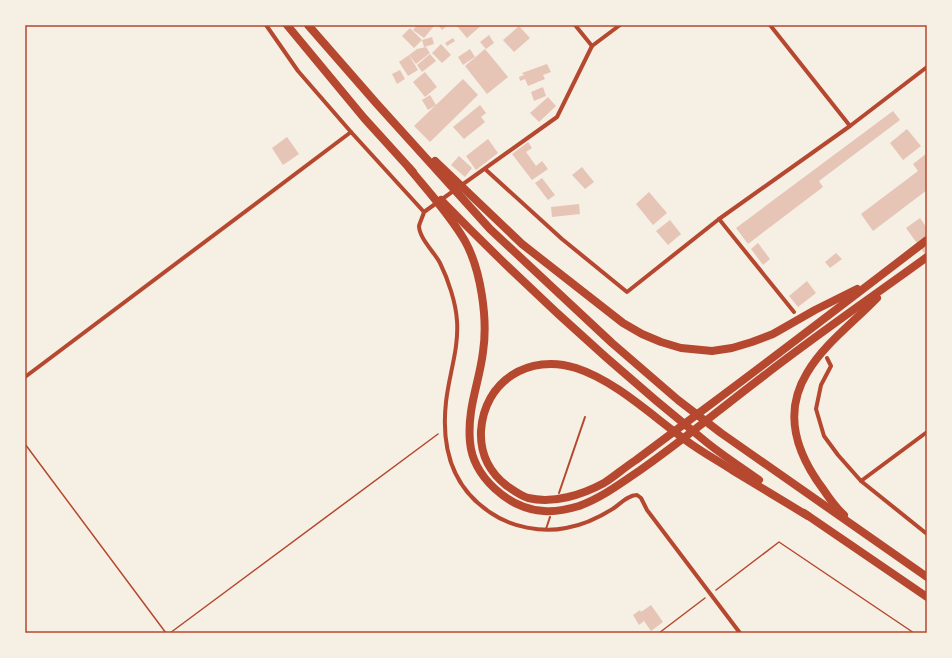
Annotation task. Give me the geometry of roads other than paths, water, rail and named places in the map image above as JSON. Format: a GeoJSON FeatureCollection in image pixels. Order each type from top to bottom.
{"type":"FeatureCollection","features":[{"type":"Feature","properties":{"kind":"highway"},"geometry":{"type":"LineString","coordinates":[[287,25],[364,118],[452,217],[620,371],[706,442],[808,516],[927,597]]}},
{"type":"Feature","properties":{"kind":"highway"},"geometry":{"type":"LineString","coordinates":[[308,25],[377,104],[469,200],[584,294],[642,334],[681,348],[712,351],[732,348],[772,334],[815,310],[877,279]]}},
{"type":"Feature","properties":{"kind":"highway"},"geometry":{"type":"LineString","coordinates":[[469,200],[490,229],[612,343],[678,400],[721,433],[927,577]]}},
{"type":"Feature","properties":{"kind":"highway"},"geometry":{"type":"LineString","coordinates":[[452,217],[474,264],[480,288],[485,320],[484,351],[471,406],[470,442],[472,455],[482,477],[497,491],[514,503],[544,511],[579,506],[602,496],[660,456],[772,369],[927,257]]}},
{"type":"Feature","properties":{"kind":"highway"},"geometry":{"type":"LineString","coordinates":[[808,516],[695,447],[655,416],[606,381],[576,368],[556,364],[540,365],[512,374],[493,393],[483,412],[481,437],[482,450],[490,467],[498,479],[511,489],[527,498],[548,500],[575,496],[604,483],[616,474],[720,398],[927,240]]}},
{"type":"Feature","properties":{"kind":"highway"},"geometry":{"type":"LineString","coordinates":[[860,531],[827,495],[814,477],[802,455],[797,440],[794,420],[796,402],[801,385],[807,373],[830,344],[893,282]]}},
{"type":"Feature","properties":{"kind":"street"},"geometry":{"type":"LineString","coordinates":[[266,25],[298,71],[424,212]]}},
{"type":"Feature","properties":{"kind":"street"},"geometry":{"type":"LineString","coordinates":[[575,25],[592,46]]}},
{"type":"Feature","properties":{"kind":"street"},"geometry":{"type":"LineString","coordinates":[[620,25],[592,46],[557,117],[424,212],[419,227],[421,233],[440,262],[453,298],[457,320],[456,351],[446,402],[445,430],[449,460],[455,476],[467,492],[483,508],[494,516],[530,528],[546,530],[566,528],[584,523],[613,509],[632,495],[637,495],[641,498],[647,510],[740,633]]}},
{"type":"Feature","properties":{"kind":"street"},"geometry":{"type":"LineString","coordinates":[[770,25],[850,126]]}},
{"type":"Feature","properties":{"kind":"street"},"geometry":{"type":"LineString","coordinates":[[485,169],[562,239],[627,292],[719,219],[850,126],[927,67]]}},
{"type":"Feature","properties":{"kind":"street"},"geometry":{"type":"LineString","coordinates":[[25,377],[351,132]]}},
{"type":"Feature","properties":{"kind":"street"},"geometry":{"type":"LineString","coordinates":[[719,219],[794,312]]}},
{"type":"Feature","properties":{"kind":"street"},"geometry":{"type":"LineString","coordinates":[[827,358],[831,366],[821,385],[816,409],[824,436],[838,455],[862,481],[927,534]]}},
{"type":"Feature","properties":{"kind":"street"},"geometry":{"type":"LineString","coordinates":[[862,481],[927,432]]}},
{"type":"Feature","properties":{"kind":"lane"},"geometry":{"type":"LineString","coordinates":[[559,492],[585,417]]}},
{"type":"Feature","properties":{"kind":"lane"},"geometry":{"type":"LineString","coordinates":[[546,530],[550,517]]}}]}
